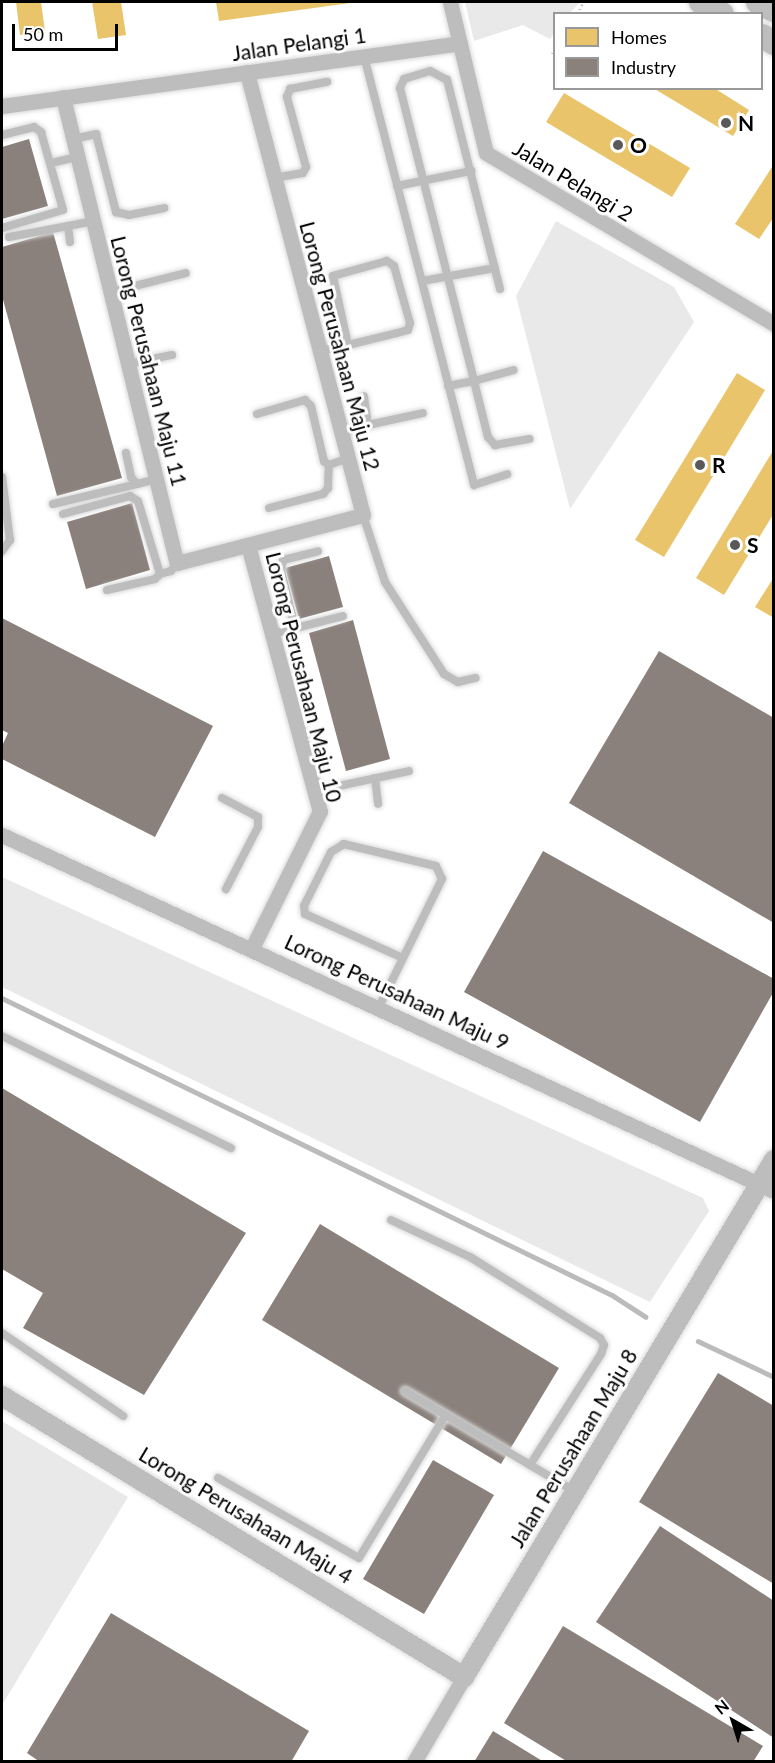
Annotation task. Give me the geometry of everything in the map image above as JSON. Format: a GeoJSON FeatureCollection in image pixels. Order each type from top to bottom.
{"type":"FeatureCollection","features":[{"type":"Feature","properties":{"kind":"main road"},"geometry":{"type":"LineString","coordinates":[[701,2],[718,12]]}},
{"type":"Feature","properties":{"kind":"main road"},"geometry":{"type":"LineString","coordinates":[[758,2],[774,10]]}},
{"type":"Feature","properties":{"kind":"street","name":"Jalan Pelangi 2"},"geometry":{"type":"LineString","coordinates":[[450,2],[486,153],[774,324]]}},
{"type":"Feature","properties":{"kind":"street","name":"Jalan Pelangi 1"},"geometry":{"type":"LineString","coordinates":[[2,106],[460,43]]}},
{"type":"Feature","properties":{"kind":"street","name":"Lorong Perusahaan Maju 12"},"geometry":{"type":"LineString","coordinates":[[247,72],[363,515]]}},
{"type":"Feature","properties":{"kind":"street","name":"Lorong Perusahaan Maju 11"},"geometry":{"type":"LineString","coordinates":[[63,97],[177,563]]}},
{"type":"Feature","properties":{"kind":"street"},"geometry":{"type":"LineString","coordinates":[[177,563],[363,515]]}},
{"type":"Feature","properties":{"kind":"street","name":"Lorong Perusahaan Maju 10"},"geometry":{"type":"LineString","coordinates":[[248,545],[320,811],[252,948]]}},
{"type":"Feature","properties":{"kind":"street","name":"Lorong Perusahaan Maju 9"},"geometry":{"type":"LineString","coordinates":[[2,835],[252,948],[766,1188]]}},
{"type":"Feature","properties":{"kind":"street","name":"Jalan Perusahaan Maju 8"},"geometry":{"type":"LineString","coordinates":[[414,1761],[575,1492],[766,1188],[774,1160]]}},
{"type":"Feature","properties":{"kind":"street","name":"Lorong Perusahaan Maju 4"},"geometry":{"type":"LineString","coordinates":[[2,1395],[464,1677]]}},
{"type":"Feature","properties":{"kind":"lane"},"geometry":{"type":"LineString","coordinates":[[364,56],[474,485],[507,474]]}},
{"type":"Feature","properties":{"kind":"lane"},"geometry":{"type":"LineString","coordinates":[[500,289],[447,80],[430,71],[405,79],[400,88],[488,438],[495,445],[529,439]]}},
{"type":"Feature","properties":{"kind":"lane"},"geometry":{"type":"LineString","coordinates":[[274,178],[303,173],[306,167],[287,97],[290,89],[327,82]]}},
{"type":"Feature","properties":{"kind":"lane"},"geometry":{"type":"LineString","coordinates":[[2,135],[34,127],[41,132],[63,210],[2,228]]}},
{"type":"Feature","properties":{"kind":"lane"},"geometry":{"type":"LineString","coordinates":[[73,139],[96,134],[116,212],[129,214],[164,208]]}},
{"type":"Feature","properties":{"kind":"lane"},"geometry":{"type":"LineString","coordinates":[[51,164],[77,157]]}},
{"type":"Feature","properties":{"kind":"lane"},"geometry":{"type":"LineString","coordinates":[[397,186],[471,171]]}},
{"type":"Feature","properties":{"kind":"lane"},"geometry":{"type":"LineString","coordinates":[[9,237],[93,221]]}},
{"type":"Feature","properties":{"kind":"lane"},"geometry":{"type":"LineString","coordinates":[[68,226],[70,242]]}},
{"type":"Feature","properties":{"kind":"lane"},"geometry":{"type":"LineString","coordinates":[[320,351],[348,345],[408,330],[410,323],[394,266],[387,261],[333,276],[348,345]]}},
{"type":"Feature","properties":{"kind":"lane"},"geometry":{"type":"LineString","coordinates":[[422,281],[495,268]]}},
{"type":"Feature","properties":{"kind":"lane"},"geometry":{"type":"LineString","coordinates":[[111,292],[186,273]]}},
{"type":"Feature","properties":{"kind":"lane"},"geometry":{"type":"LineString","coordinates":[[128,364],[172,355]]}},
{"type":"Feature","properties":{"kind":"lane"},"geometry":{"type":"LineString","coordinates":[[448,386],[514,370]]}},
{"type":"Feature","properties":{"kind":"lane"},"geometry":{"type":"LineString","coordinates":[[364,396],[368,425]]}},
{"type":"Feature","properties":{"kind":"lane"},"geometry":{"type":"LineString","coordinates":[[257,414],[305,400],[311,406],[324,461],[329,465]]}},
{"type":"Feature","properties":{"kind":"lane"},"geometry":{"type":"LineString","coordinates":[[342,433],[423,413]]}},
{"type":"Feature","properties":{"kind":"lane"},"geometry":{"type":"LineString","coordinates":[[126,453],[130,477],[137,483]]}},
{"type":"Feature","properties":{"kind":"lane"},"geometry":{"type":"LineString","coordinates":[[329,465],[348,458]]}},
{"type":"Feature","properties":{"kind":"lane"},"geometry":{"type":"LineString","coordinates":[[269,508],[323,494],[328,488],[329,465]]}},
{"type":"Feature","properties":{"kind":"lane"},"geometry":{"type":"LineString","coordinates":[[2,477],[10,540],[2,551]]}},
{"type":"Feature","properties":{"kind":"lane"},"geometry":{"type":"LineString","coordinates":[[53,504],[157,479]]}},
{"type":"Feature","properties":{"kind":"lane"},"geometry":{"type":"LineString","coordinates":[[63,514],[130,496],[138,501],[160,574]]}},
{"type":"Feature","properties":{"kind":"lane"},"geometry":{"type":"LineString","coordinates":[[363,515],[385,582],[444,674],[458,682],[476,678]]}},
{"type":"Feature","properties":{"kind":"lane"},"geometry":{"type":"LineString","coordinates":[[295,628],[281,570],[283,560],[318,551]]}},
{"type":"Feature","properties":{"kind":"lane"},"geometry":{"type":"LineString","coordinates":[[107,590],[154,579],[160,574],[171,571],[177,563]]}},
{"type":"Feature","properties":{"kind":"lane"},"geometry":{"type":"LineString","coordinates":[[272,634],[343,616]]}},
{"type":"Feature","properties":{"kind":"lane"},"geometry":{"type":"LineString","coordinates":[[315,791],[409,771]]}},
{"type":"Feature","properties":{"kind":"lane"},"geometry":{"type":"LineString","coordinates":[[375,778],[378,804]]}},
{"type":"Feature","properties":{"kind":"lane"},"geometry":{"type":"LineString","coordinates":[[222,798],[258,818],[258,827],[226,889]]}},
{"type":"Feature","properties":{"kind":"lane"},"geometry":{"type":"LineString","coordinates":[[379,1007],[442,879],[436,866],[344,844],[331,852],[304,906],[305,914],[403,958]]}},
{"type":"Feature","properties":{"kind":"lane"},"geometry":{"type":"LineString","coordinates":[[2,1036],[231,1149]]}},
{"type":"Feature","properties":{"kind":"lane"},"geometry":{"type":"LineString","coordinates":[[391,1220],[470,1257],[600,1338],[604,1345],[601,1354],[530,1466]]}},
{"type":"Feature","properties":{"kind":"lane"},"geometry":{"type":"LineString","coordinates":[[2,1333],[123,1416]]}},
{"type":"Feature","properties":{"kind":"lane"},"geometry":{"type":"LineString","coordinates":[[405,1391],[575,1492]]}},
{"type":"Feature","properties":{"kind":"lane"},"geometry":{"type":"LineString","coordinates":[[218,1478],[359,1558],[445,1416]]}},
{"type":"Feature","properties":{"kind":"path"},"geometry":{"type":"LineString","coordinates":[[600,2],[622,2]]}},
{"type":"Feature","properties":{"kind":"shaded area"},"geometry":{"type":"Polygon","coordinates":[[[465,2],[580,2],[571,12],[553,12],[553,34],[550,39],[523,25],[474,41],[465,2]]]}},
{"type":"Feature","properties":{"kind":"shaded area"},"geometry":{"type":"Polygon","coordinates":[[[556,221],[674,287],[694,322],[570,509],[516,296],[556,221]]]}},
{"type":"Feature","properties":{"kind":"shaded area"},"geometry":{"type":"Polygon","coordinates":[[[2,877],[703,1198],[709,1211],[650,1302],[2,987],[2,877]]]}},
{"type":"Feature","properties":{"kind":"shaded area"},"geometry":{"type":"Polygon","coordinates":[[[2,1421],[128,1497],[2,1705],[2,1421]]]}},
{"type":"Feature","properties":{"kind":"building: Homes"},"geometry":{"type":"Polygon","coordinates":[[[16,2],[41,2],[45,32],[20,35],[16,2]]]}},
{"type":"Feature","properties":{"kind":"building: Homes"},"geometry":{"type":"Polygon","coordinates":[[[92,2],[121,2],[126,35],[98,39],[92,2]]]}},
{"type":"Feature","properties":{"kind":"building: Homes"},"geometry":{"type":"Polygon","coordinates":[[[216,2],[350,2],[350,3],[219,21],[216,2]]]}},
{"type":"Feature","properties":{"kind":"building: Homes","name":"N"},"geometry":{"type":"Polygon","coordinates":[[[656,90],[717,90],[749,110],[733,136],[656,90]]]}},
{"type":"Feature","properties":{"kind":"building: Homes","name":"O"},"geometry":{"type":"Polygon","coordinates":[[[564,93],[690,168],[672,197],[546,122],[564,93]]]}},
{"type":"Feature","properties":{"kind":"building: Homes"},"geometry":{"type":"Polygon","coordinates":[[[774,164],[774,217],[759,239],[735,224],[774,164]]]}},
{"type":"Feature","properties":{"kind":"building: Homes","name":"R"},"geometry":{"type":"Polygon","coordinates":[[[737,373],[765,390],[664,557],[635,540],[737,373]]]}},
{"type":"Feature","properties":{"kind":"building: Homes","name":"S"},"geometry":{"type":"Polygon","coordinates":[[[774,449],[774,513],[724,595],[696,578],[774,449]]]}},
{"type":"Feature","properties":{"kind":"building: Homes"},"geometry":{"type":"Polygon","coordinates":[[[774,577],[774,618],[755,607],[774,577]]]}},
{"type":"Feature","properties":{"kind":"building: Industry"},"geometry":{"type":"Polygon","coordinates":[[[29,139],[48,206],[2,219],[2,147],[29,139]]]}},
{"type":"Feature","properties":{"kind":"building: Industry"},"geometry":{"type":"Polygon","coordinates":[[[53,232],[122,478],[57,496],[2,296],[2,247],[53,232]]]}},
{"type":"Feature","properties":{"kind":"building: Industry"},"geometry":{"type":"Polygon","coordinates":[[[132,503],[150,570],[86,589],[67,522],[132,503]]]}},
{"type":"Feature","properties":{"kind":"building: Industry"},"geometry":{"type":"Polygon","coordinates":[[[329,556],[343,607],[299,619],[285,568],[329,556]]]}},
{"type":"Feature","properties":{"kind":"building: Industry"},"geometry":{"type":"Polygon","coordinates":[[[2,618],[213,726],[155,837],[2,759],[2,746],[8,733],[2,730],[2,618]]]}},
{"type":"Feature","properties":{"kind":"building: Industry"},"geometry":{"type":"Polygon","coordinates":[[[353,620],[390,759],[346,771],[309,633],[353,620]]]}},
{"type":"Feature","properties":{"kind":"building: Industry"},"geometry":{"type":"Polygon","coordinates":[[[659,651],[774,718],[774,923],[569,803],[659,651]]]}},
{"type":"Feature","properties":{"kind":"building: Industry"},"geometry":{"type":"Polygon","coordinates":[[[543,851],[774,979],[774,991],[700,1122],[464,992],[543,851]]]}},
{"type":"Feature","properties":{"kind":"building: Industry"},"geometry":{"type":"Polygon","coordinates":[[[2,1088],[246,1233],[144,1395],[23,1328],[43,1293],[2,1269],[2,1088]]]}},
{"type":"Feature","properties":{"kind":"building: Industry"},"geometry":{"type":"Polygon","coordinates":[[[320,1224],[559,1368],[501,1464],[262,1320],[320,1224]]]}},
{"type":"Feature","properties":{"kind":"building: Industry"},"geometry":{"type":"Polygon","coordinates":[[[718,1373],[774,1406],[774,1584],[639,1502],[718,1373]]]}},
{"type":"Feature","properties":{"kind":"building: Industry"},"geometry":{"type":"Polygon","coordinates":[[[433,1460],[494,1495],[424,1614],[363,1579],[433,1460]]]}},
{"type":"Feature","properties":{"kind":"building: Industry"},"geometry":{"type":"Polygon","coordinates":[[[660,1526],[774,1601],[774,1738],[596,1622],[660,1526]]]}},
{"type":"Feature","properties":{"kind":"building: Industry"},"geometry":{"type":"Polygon","coordinates":[[[111,1613],[309,1731],[291,1762],[40,1762],[27,1753],[111,1613]]]}},
{"type":"Feature","properties":{"kind":"building: Industry"},"geometry":{"type":"Polygon","coordinates":[[[563,1626],[763,1746],[753,1762],[568,1762],[504,1723],[563,1626]]]}},
{"type":"Feature","properties":{"kind":"building: Industry"},"geometry":{"type":"Polygon","coordinates":[[[493,1731],[544,1762],[474,1762],[493,1731]]]}},
{"type":"Feature","properties":{"kind":"waterway"},"geometry":{"type":"LineString","coordinates":[[2,998],[612,1295],[646,1317]]}},
{"type":"Feature","properties":{"kind":"waterway"},"geometry":{"type":"LineString","coordinates":[[698,1341],[774,1377]]}},
{"type":"Feature","properties":{"kind":"place","name":"N"},"geometry":{"type":"Point","coordinates":[726,123]}},
{"type":"Feature","properties":{"kind":"place","name":"O"},"geometry":{"type":"Point","coordinates":[618,145]}},
{"type":"Feature","properties":{"kind":"place","name":"R"},"geometry":{"type":"Point","coordinates":[700,465]}},
{"type":"Feature","properties":{"kind":"place","name":"S"},"geometry":{"type":"Point","coordinates":[735,545]}}]}
